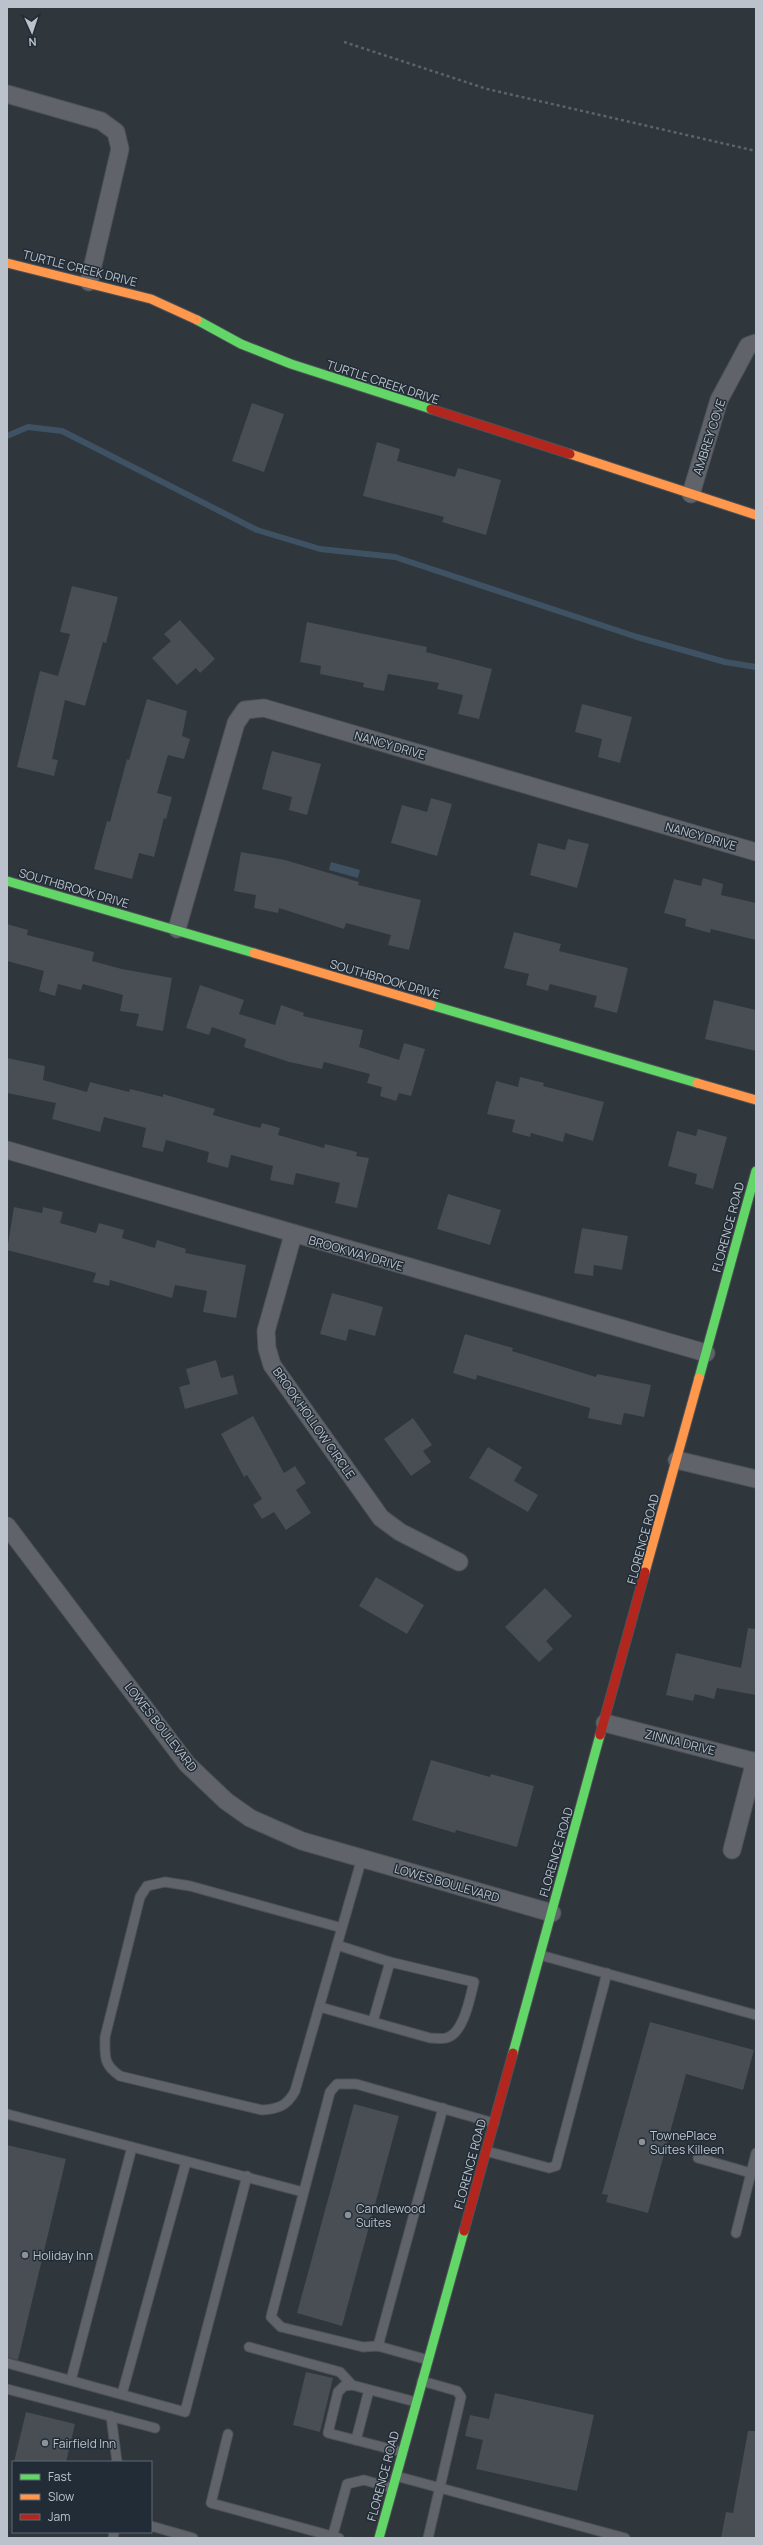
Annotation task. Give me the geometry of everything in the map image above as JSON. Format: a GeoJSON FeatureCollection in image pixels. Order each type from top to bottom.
{"type":"FeatureCollection","features":[{"type":"Feature","properties":{"kind":"street"},"geometry":{"type":"LineString","coordinates":[[7,94],[100,121],[116,132],[120,148],[89,282]]}},
{"type":"Feature","properties":{"kind":"street","name":"TURTLE CREEK DRIVE"},"geometry":{"type":"LineString","coordinates":[[7,263],[89,282],[152,299],[186,314],[241,344],[291,364],[756,515]]}},
{"type":"Feature","properties":{"kind":"street","name":"AMBREY COVE"},"geometry":{"type":"LineString","coordinates":[[691,494],[719,400],[748,346],[756,343]]}},
{"type":"Feature","properties":{"kind":"street","name":"NANCY DRIVE"},"geometry":{"type":"LineString","coordinates":[[177,930],[236,723],[245,710],[264,708],[756,852]]}},
{"type":"Feature","properties":{"kind":"street","name":"SOUTHBROOK DRIVE"},"geometry":{"type":"LineString","coordinates":[[7,881],[756,1100]]}},
{"type":"Feature","properties":{"kind":"street","name":"BROOKWAY DRIVE"},"geometry":{"type":"LineString","coordinates":[[7,1150],[293,1235],[706,1353]]}},
{"type":"Feature","properties":{"kind":"street","name":"FLORENCE ROAD"},"geometry":{"type":"LineString","coordinates":[[379,2538],[756,1171]]}},
{"type":"Feature","properties":{"kind":"street","name":"BROOK HOLLOW CIRCLE"},"geometry":{"type":"LineString","coordinates":[[293,1235],[266,1331],[267,1348],[272,1365],[381,1518],[400,1532],[459,1562]]}},
{"type":"Feature","properties":{"kind":"street"},"geometry":{"type":"LineString","coordinates":[[677,1460],[756,1479]]}},
{"type":"Feature","properties":{"kind":"street","name":"LOWES BOULEVARD"},"geometry":{"type":"LineString","coordinates":[[7,1526],[187,1764],[226,1802],[250,1818],[276,1832],[552,1913]]}},
{"type":"Feature","properties":{"kind":"street","name":"ZINNIA DRIVE"},"geometry":{"type":"LineString","coordinates":[[605,1723],[755,1761]]}},
{"type":"Feature","properties":{"kind":"street"},"geometry":{"type":"LineString","coordinates":[[732,1850],[755,1761]]}},
{"type":"Feature","properties":{"kind":"lane"},"geometry":{"type":"LineString","coordinates":[[342,1928],[190,1886],[165,1882],[147,1886],[140,1897],[105,2037],[105,2057],[109,2068],[120,2076],[262,2110],[277,2109],[289,2102],[295,2091],[320,2008],[362,1858]]}},
{"type":"Feature","properties":{"kind":"lane"},"geometry":{"type":"LineString","coordinates":[[320,2008],[373,2021],[430,2038],[447,2038],[458,2030],[466,2013],[474,1982],[390,1962],[337,1945]]}},
{"type":"Feature","properties":{"kind":"lane"},"geometry":{"type":"LineString","coordinates":[[540,1955],[756,2015]]}},
{"type":"Feature","properties":{"kind":"lane"},"geometry":{"type":"LineString","coordinates":[[373,2021],[390,1962]]}},
{"type":"Feature","properties":{"kind":"lane"},"geometry":{"type":"LineString","coordinates":[[486,2151],[549,2168],[556,2166],[607,1973]]}},
{"type":"Feature","properties":{"kind":"lane"},"geometry":{"type":"LineString","coordinates":[[428,2360],[378,2346],[363,2347],[281,2327],[271,2317],[330,2092],[337,2084],[356,2084],[494,2123]]}},
{"type":"Feature","properties":{"kind":"lane"},"geometry":{"type":"LineString","coordinates":[[378,2346],[443,2108]]}},
{"type":"Feature","properties":{"kind":"lane"},"geometry":{"type":"LineString","coordinates":[[7,2114],[303,2192]]}},
{"type":"Feature","properties":{"kind":"lane"},"geometry":{"type":"LineString","coordinates":[[71,2380],[132,2148]]}},
{"type":"Feature","properties":{"kind":"lane"},"geometry":{"type":"LineString","coordinates":[[736,2233],[756,2153]]}},
{"type":"Feature","properties":{"kind":"lane"},"geometry":{"type":"LineString","coordinates":[[698,2158],[751,2173]]}},
{"type":"Feature","properties":{"kind":"lane"},"geometry":{"type":"LineString","coordinates":[[122,2394],[186,2162]]}},
{"type":"Feature","properties":{"kind":"lane"},"geometry":{"type":"LineString","coordinates":[[7,2363],[185,2412],[246,2176]]}},
{"type":"Feature","properties":{"kind":"lane"},"geometry":{"type":"LineString","coordinates":[[249,2347],[340,2372],[352,2385]]}},
{"type":"Feature","properties":{"kind":"lane"},"geometry":{"type":"LineString","coordinates":[[422,2381],[457,2391],[461,2398],[428,2538]]}},
{"type":"Feature","properties":{"kind":"lane"},"geometry":{"type":"LineString","coordinates":[[402,2452],[328,2433],[338,2392],[344,2386],[352,2385],[416,2402]]}},
{"type":"Feature","properties":{"kind":"lane"},"geometry":{"type":"LineString","coordinates":[[7,2389],[155,2428]]}},
{"type":"Feature","properties":{"kind":"lane"},"geometry":{"type":"LineString","coordinates":[[356,2440],[369,2390]]}},
{"type":"Feature","properties":{"kind":"lane"},"geometry":{"type":"LineString","coordinates":[[111,2416],[117,2461]]}},
{"type":"Feature","properties":{"kind":"lane"},"geometry":{"type":"LineString","coordinates":[[228,2434],[211,2503],[334,2537],[347,2484],[364,2480],[392,2488]]}},
{"type":"Feature","properties":{"kind":"lane"},"geometry":{"type":"LineString","coordinates":[[396,2476],[625,2538]]}},
{"type":"Feature","properties":{"kind":"lane"},"geometry":{"type":"LineString","coordinates":[[152,2526],[193,2538]]}},
{"type":"Feature","properties":{"kind":"path"},"geometry":{"type":"LineString","coordinates":[[344,42],[487,89],[756,152]]}},
{"type":"Feature","properties":{"kind":"water"},"geometry":{"type":"Polygon","coordinates":[[[331,862],[360,870],[358,878],[329,870],[331,862]]]}},
{"type":"Feature","properties":{"kind":"building"},"geometry":{"type":"Polygon","coordinates":[[[252,403],[284,414],[264,472],[232,461],[252,403]]]}},
{"type":"Feature","properties":{"kind":"building"},"geometry":{"type":"Polygon","coordinates":[[[377,442],[400,449],[397,461],[455,477],[458,468],[501,480],[486,535],[442,522],[444,517],[363,496],[377,442]]]}},
{"type":"Feature","properties":{"kind":"building"},"geometry":{"type":"Polygon","coordinates":[[[72,586],[118,597],[106,643],[103,642],[85,706],[65,700],[52,759],[58,760],[54,776],[17,767],[40,671],[58,676],[70,634],[60,632],[72,586]]]}},
{"type":"Feature","properties":{"kind":"building"},"geometry":{"type":"Polygon","coordinates":[[[180,620],[215,659],[200,673],[196,668],[177,685],[152,658],[171,641],[164,634],[180,620]]]}},
{"type":"Feature","properties":{"kind":"building"},"geometry":{"type":"Polygon","coordinates":[[[307,622],[427,647],[426,652],[492,669],[479,719],[458,714],[463,695],[437,689],[439,683],[388,674],[384,691],[363,687],[364,683],[320,674],[321,666],[300,662],[307,622]]]}},
{"type":"Feature","properties":{"kind":"building"},"geometry":{"type":"Polygon","coordinates":[[[147,699],[187,711],[182,736],[190,739],[184,759],[168,755],[157,793],[172,797],[166,819],[164,818],[154,857],[139,853],[132,879],[94,869],[107,821],[110,822],[127,759],[129,760],[147,699]]]}},
{"type":"Feature","properties":{"kind":"building"},"geometry":{"type":"Polygon","coordinates":[[[582,704],[632,717],[620,763],[598,757],[602,739],[575,732],[582,704]]]}},
{"type":"Feature","properties":{"kind":"building"},"geometry":{"type":"Polygon","coordinates":[[[272,751],[321,764],[307,815],[289,810],[292,797],[262,789],[272,751]]]}},
{"type":"Feature","properties":{"kind":"building"},"geometry":{"type":"Polygon","coordinates":[[[431,798],[452,804],[437,856],[391,843],[402,805],[427,812],[431,798]]]}},
{"type":"Feature","properties":{"kind":"building"},"geometry":{"type":"Polygon","coordinates":[[[568,839],[589,844],[577,888],[530,875],[538,843],[565,850],[568,839]]]}},
{"type":"Feature","properties":{"kind":"building"},"geometry":{"type":"Polygon","coordinates":[[[241,852],[285,860],[359,882],[358,885],[421,900],[409,950],[388,945],[391,935],[346,923],[344,929],[279,908],[278,913],[254,908],[256,895],[234,891],[241,852]]]}},
{"type":"Feature","properties":{"kind":"building"},"geometry":{"type":"Polygon","coordinates":[[[703,878],[723,884],[721,895],[756,903],[756,940],[711,929],[710,933],[685,926],[686,919],[664,913],[674,879],[701,886],[703,878]]]}},
{"type":"Feature","properties":{"kind":"building"},"geometry":{"type":"Polygon","coordinates":[[[7,924],[28,930],[27,935],[94,952],[92,961],[122,969],[172,978],[163,1031],[136,1026],[139,1014],[120,1011],[123,995],[83,984],[81,990],[58,984],[55,996],[39,991],[44,971],[7,961],[7,924]]]}},
{"type":"Feature","properties":{"kind":"building"},"geometry":{"type":"Polygon","coordinates":[[[514,932],[561,944],[559,951],[628,968],[617,1013],[594,1007],[597,996],[550,984],[548,991],[526,985],[529,974],[504,968],[514,932]]]}},
{"type":"Feature","properties":{"kind":"building"},"geometry":{"type":"Polygon","coordinates":[[[200,985],[244,1000],[239,1014],[275,1025],[281,1005],[304,1013],[303,1016],[363,1030],[359,1047],[399,1060],[404,1043],[425,1049],[411,1096],[399,1093],[396,1101],[380,1096],[382,1087],[367,1083],[370,1074],[324,1062],[322,1069],[289,1062],[244,1047],[246,1039],[212,1027],[209,1035],[186,1028],[200,985]]]}},
{"type":"Feature","properties":{"kind":"building"},"geometry":{"type":"Polygon","coordinates":[[[714,1000],[756,1010],[756,1051],[705,1039],[714,1000]]]}},
{"type":"Feature","properties":{"kind":"building"},"geometry":{"type":"Polygon","coordinates":[[[7,1058],[45,1066],[43,1080],[87,1092],[90,1082],[129,1092],[130,1089],[163,1097],[163,1094],[215,1109],[213,1115],[260,1128],[262,1123],[280,1128],[278,1135],[324,1148],[325,1144],[357,1152],[356,1156],[369,1158],[357,1208],[335,1203],[340,1183],[296,1173],[293,1185],[270,1180],[273,1166],[231,1155],[228,1168],[207,1162],[209,1152],[166,1140],[163,1152],[142,1147],[146,1128],[104,1117],[100,1132],[52,1119],[56,1103],[7,1093],[7,1058]]]}},
{"type":"Feature","properties":{"kind":"building"},"geometry":{"type":"Polygon","coordinates":[[[520,1077],[544,1083],[543,1086],[604,1102],[593,1141],[565,1133],[563,1142],[531,1133],[530,1137],[512,1132],[515,1120],[487,1114],[496,1081],[518,1087],[520,1077]]]}},
{"type":"Feature","properties":{"kind":"building"},"geometry":{"type":"Polygon","coordinates":[[[698,1129],[727,1137],[713,1189],[695,1184],[697,1174],[668,1166],[677,1131],[696,1136],[698,1129]]]}},
{"type":"Feature","properties":{"kind":"building"},"geometry":{"type":"Polygon","coordinates":[[[448,1194],[501,1210],[490,1245],[437,1229],[448,1194]]]}},
{"type":"Feature","properties":{"kind":"building"},"geometry":{"type":"Polygon","coordinates":[[[14,1207],[42,1213],[43,1207],[63,1212],[60,1223],[96,1233],[99,1223],[124,1230],[122,1238],[155,1248],[157,1240],[186,1249],[185,1253],[246,1265],[236,1318],[203,1312],[207,1291],[175,1285],[172,1298],[110,1280],[109,1286],[93,1282],[96,1273],[7,1250],[14,1207]]]}},
{"type":"Feature","properties":{"kind":"building"},"geometry":{"type":"Polygon","coordinates":[[[582,1228],[628,1236],[622,1270],[594,1265],[593,1276],[574,1273],[582,1228]]]}},
{"type":"Feature","properties":{"kind":"building"},"geometry":{"type":"Polygon","coordinates":[[[332,1293],[383,1307],[375,1336],[349,1329],[346,1341],[320,1334],[332,1293]]]}},
{"type":"Feature","properties":{"kind":"building"},"geometry":{"type":"Polygon","coordinates":[[[465,1334],[513,1348],[512,1351],[596,1377],[597,1374],[651,1385],[644,1417],[624,1413],[621,1425],[588,1418],[590,1408],[477,1375],[476,1380],[453,1373],[465,1334]]]}},
{"type":"Feature","properties":{"kind":"building"},"geometry":{"type":"Polygon","coordinates":[[[216,1360],[221,1378],[233,1375],[238,1394],[185,1409],[179,1387],[190,1384],[186,1369],[216,1360]]]}},
{"type":"Feature","properties":{"kind":"building"},"geometry":{"type":"Polygon","coordinates":[[[253,1416],[284,1473],[295,1466],[306,1483],[296,1490],[311,1513],[286,1530],[274,1512],[262,1519],[253,1505],[262,1499],[247,1475],[244,1477],[221,1434],[253,1416]]]}},
{"type":"Feature","properties":{"kind":"building"},"geometry":{"type":"Polygon","coordinates":[[[413,1418],[432,1445],[423,1451],[431,1462],[411,1476],[384,1439],[413,1418]]]}},
{"type":"Feature","properties":{"kind":"building"},"geometry":{"type":"Polygon","coordinates":[[[488,1447],[522,1467],[514,1481],[538,1495],[528,1512],[469,1478],[488,1447]]]}},
{"type":"Feature","properties":{"kind":"building"},"geometry":{"type":"Polygon","coordinates":[[[376,1577],[424,1605],[407,1634],[359,1606],[376,1577]]]}},
{"type":"Feature","properties":{"kind":"building"},"geometry":{"type":"Polygon","coordinates":[[[545,1588],[572,1616],[546,1641],[553,1649],[539,1662],[505,1627],[545,1588]]]}},
{"type":"Feature","properties":{"kind":"building"},"geometry":{"type":"Polygon","coordinates":[[[748,1628],[756,1629],[756,1695],[717,1688],[714,1699],[695,1694],[693,1701],[666,1695],[676,1653],[741,1668],[748,1628]]]}},
{"type":"Feature","properties":{"kind":"building"},"geometry":{"type":"Polygon","coordinates":[[[431,1760],[490,1777],[491,1774],[534,1786],[517,1847],[456,1830],[455,1833],[412,1820],[431,1760]]]}},
{"type":"Feature","properties":{"kind":"building","name":"TownePlace Suites Killeen"},"geometry":{"type":"Polygon","coordinates":[[[650,2022],[754,2050],[743,2090],[686,2074],[648,2213],[606,2202],[608,2195],[602,2194],[650,2022]]]}},
{"type":"Feature","properties":{"kind":"building","name":"Candlewood Suites"},"geometry":{"type":"Polygon","coordinates":[[[354,2104],[399,2116],[342,2326],[297,2313],[354,2104]]]}},
{"type":"Feature","properties":{"kind":"building","name":"Holiday Inn"},"geometry":{"type":"Polygon","coordinates":[[[7,2145],[66,2159],[18,2360],[7,2357],[7,2145]]]}},
{"type":"Feature","properties":{"kind":"building"},"geometry":{"type":"Polygon","coordinates":[[[306,2372],[333,2378],[320,2432],[293,2425],[306,2372]]]}},
{"type":"Feature","properties":{"kind":"building"},"geometry":{"type":"Polygon","coordinates":[[[495,2393],[594,2415],[577,2491],[476,2469],[483,2440],[465,2436],[470,2415],[489,2419],[495,2393]]]}},
{"type":"Feature","properties":{"kind":"building","name":"Fairfield Inn"},"geometry":{"type":"Polygon","coordinates":[[[26,2412],[75,2424],[66,2461],[14,2461],[26,2412]]]}},
{"type":"Feature","properties":{"kind":"building"},"geometry":{"type":"Polygon","coordinates":[[[748,2431],[756,2431],[756,2538],[721,2538],[726,2512],[733,2513],[748,2431]]]}},
{"type":"Feature","properties":{"kind":"waterway"},"geometry":{"type":"LineString","coordinates":[[7,436],[28,427],[62,431],[257,530],[320,549],[395,557],[637,637],[725,662],[756,667]]}},
{"type":"Feature","properties":{"kind":"traffic: fast"},"geometry":{"type":"LineString","coordinates":[[197,320],[241,344],[291,364],[431,409]]}},
{"type":"Feature","properties":{"kind":"traffic: fast"},"geometry":{"type":"LineString","coordinates":[[7,881],[254,953]]}},
{"type":"Feature","properties":{"kind":"traffic: fast"},"geometry":{"type":"LineString","coordinates":[[431,1005],[697,1083]]}},
{"type":"Feature","properties":{"kind":"traffic: fast"},"geometry":{"type":"LineString","coordinates":[[699,1378],[756,1171]]}},
{"type":"Feature","properties":{"kind":"traffic: fast"},"geometry":{"type":"LineString","coordinates":[[513,2053],[600,1735]]}},
{"type":"Feature","properties":{"kind":"traffic: fast"},"geometry":{"type":"LineString","coordinates":[[379,2538],[464,2231]]}},
{"type":"Feature","properties":{"kind":"traffic: slow"},"geometry":{"type":"LineString","coordinates":[[7,263],[151,299],[197,320]]}},
{"type":"Feature","properties":{"kind":"traffic: slow"},"geometry":{"type":"LineString","coordinates":[[570,454],[756,515]]}},
{"type":"Feature","properties":{"kind":"traffic: slow"},"geometry":{"type":"LineString","coordinates":[[254,953],[431,1005]]}},
{"type":"Feature","properties":{"kind":"traffic: slow"},"geometry":{"type":"LineString","coordinates":[[697,1083],[756,1100]]}},
{"type":"Feature","properties":{"kind":"traffic: slow"},"geometry":{"type":"LineString","coordinates":[[645,1572],[699,1378]]}},
{"type":"Feature","properties":{"kind":"traffic: jam"},"geometry":{"type":"LineString","coordinates":[[431,409],[570,454]]}},
{"type":"Feature","properties":{"kind":"traffic: jam"},"geometry":{"type":"LineString","coordinates":[[600,1735],[645,1572]]}},
{"type":"Feature","properties":{"kind":"traffic: jam"},"geometry":{"type":"LineString","coordinates":[[464,2231],[513,2053]]}},
{"type":"Feature","properties":{"kind":"place","name":"TownePlace Suites Killeen"},"geometry":{"type":"Point","coordinates":[642,2142]}},
{"type":"Feature","properties":{"kind":"place","name":"Candlewood Suites"},"geometry":{"type":"Point","coordinates":[348,2215]}},
{"type":"Feature","properties":{"kind":"place","name":"Holiday Inn"},"geometry":{"type":"Point","coordinates":[25,2255]}},
{"type":"Feature","properties":{"kind":"place","name":"Fairfield Inn"},"geometry":{"type":"Point","coordinates":[45,2443]}}]}
